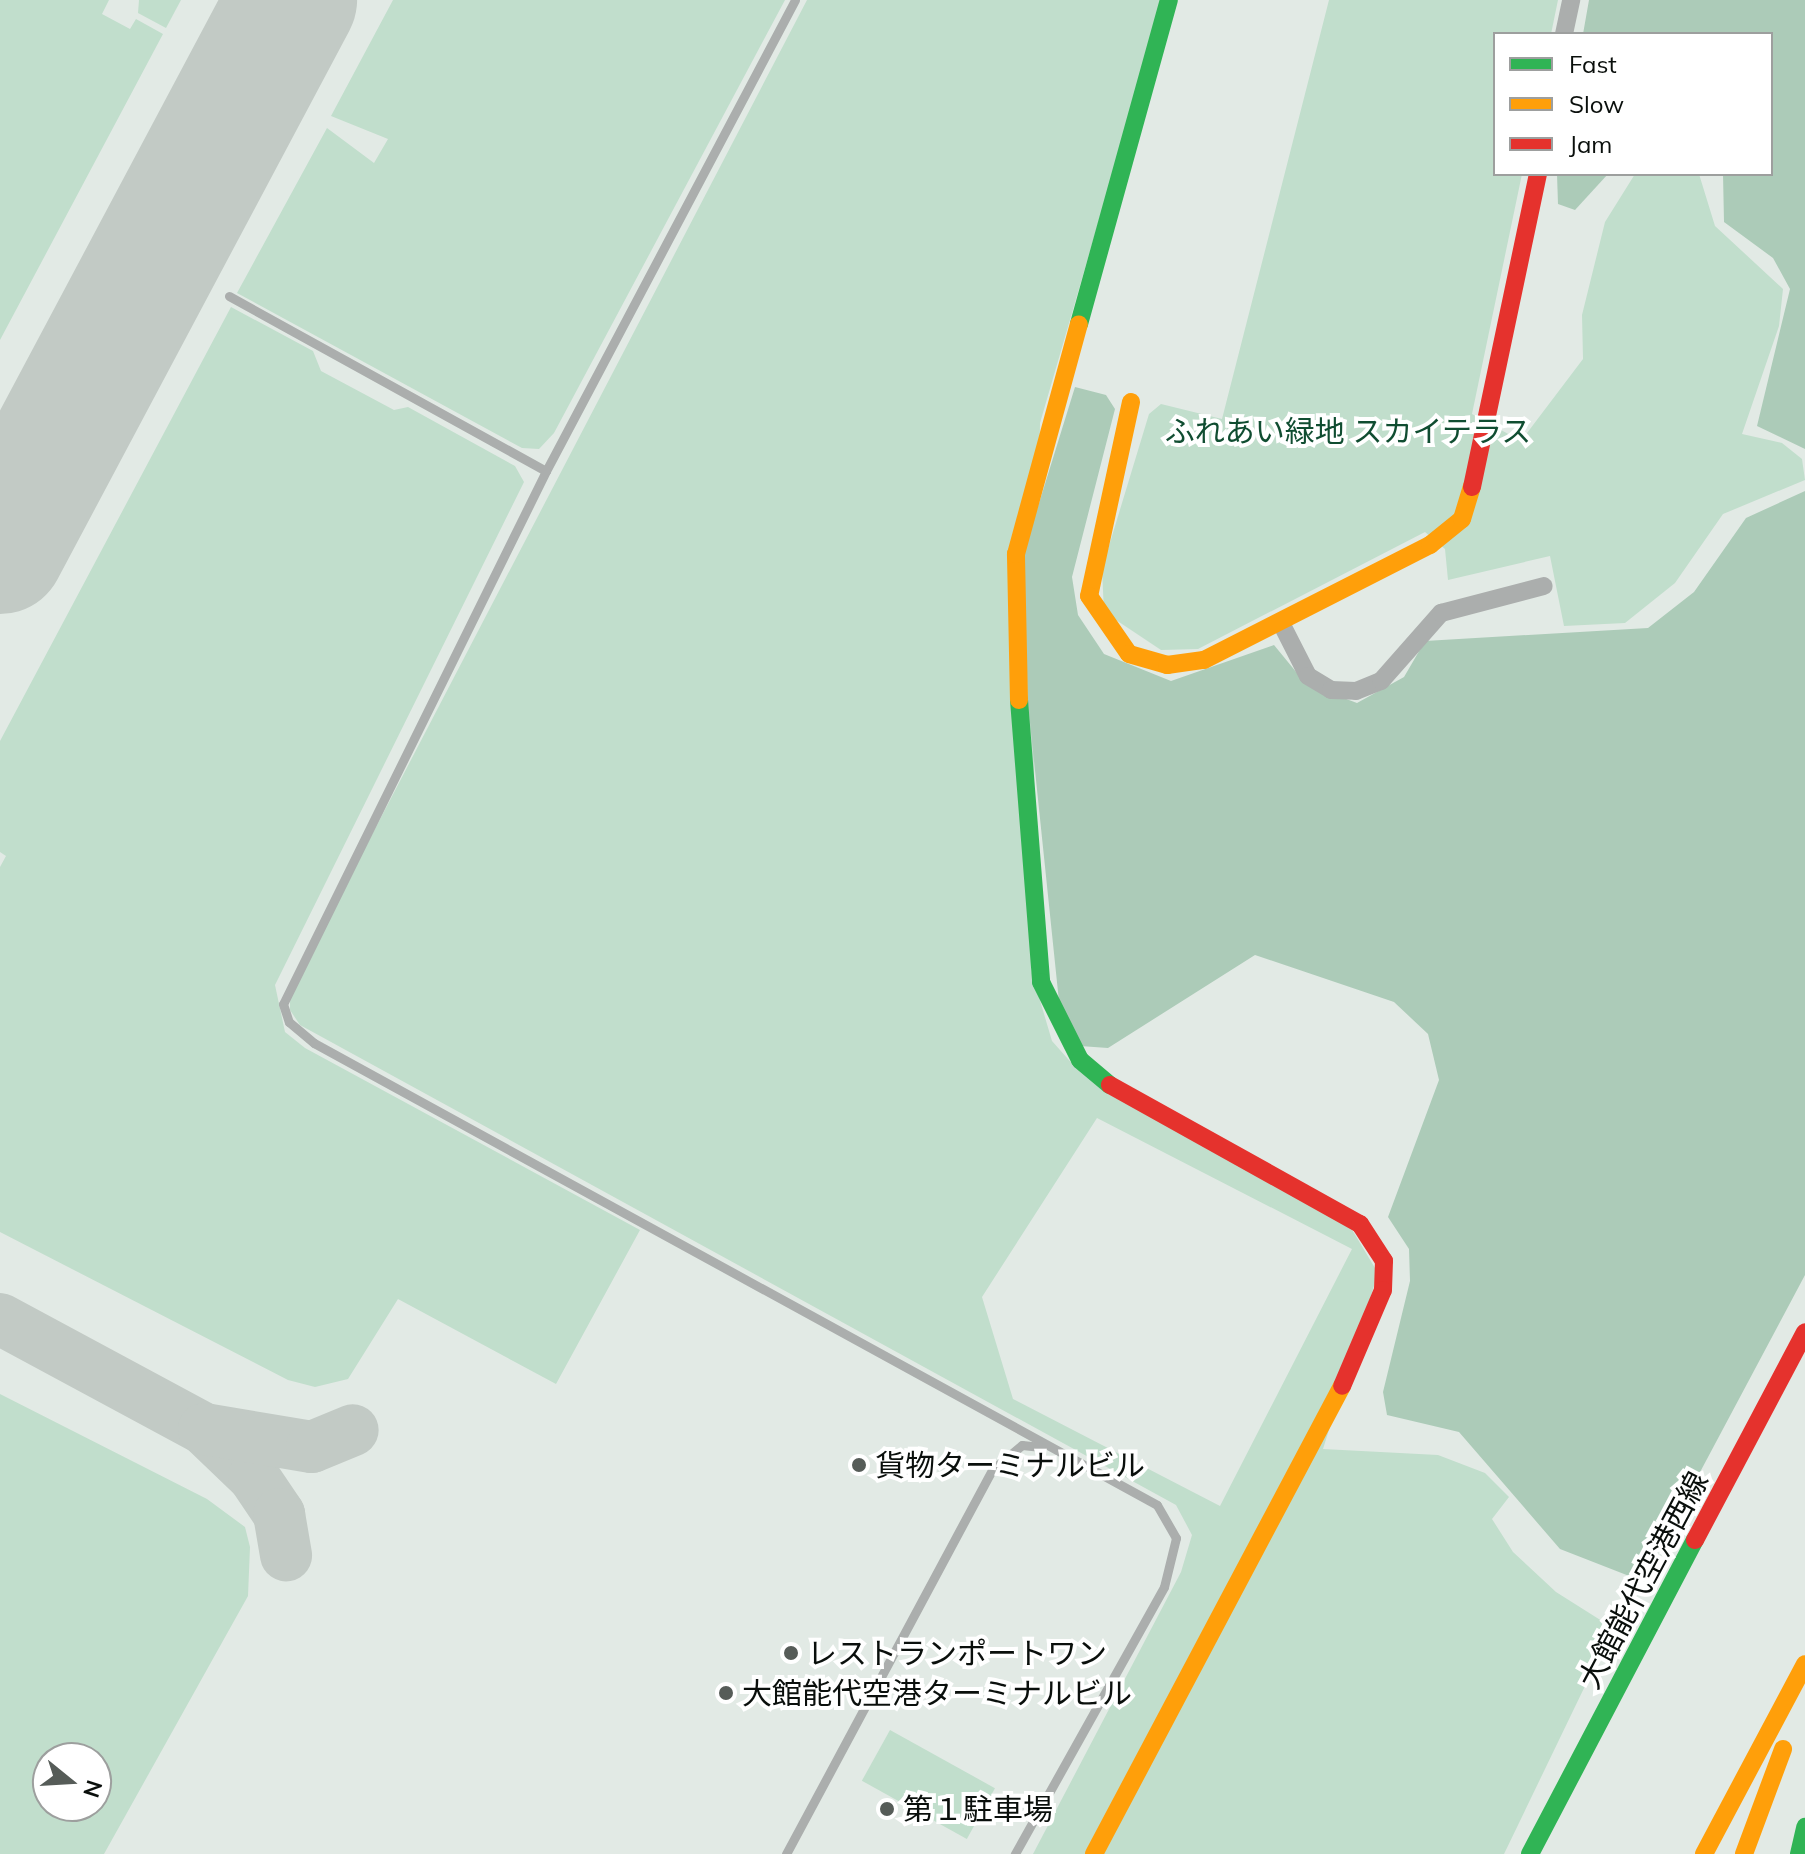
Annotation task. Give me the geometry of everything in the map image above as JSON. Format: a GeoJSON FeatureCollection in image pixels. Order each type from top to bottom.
{"type":"FeatureCollection","features":[{"type":"Feature","properties":{"kind":"main road"},"geometry":{"type":"LineString","coordinates":[[1094,1854],[1358,1357],[1383,1290],[1384,1261],[1360,1224],[1114,1088],[1065,1039],[1041,982],[1015,644],[1016,554],[1169,0]]}},
{"type":"Feature","properties":{"kind":"main road"},"geometry":{"type":"LineString","coordinates":[[1131,402],[1089,579],[1107,632],[1129,654],[1167,665],[1204,660],[1430,545],[1462,519],[1538,176]]}},
{"type":"Feature","properties":{"kind":"main road","name":"大館能代空港西線"},"geometry":{"type":"LineString","coordinates":[[1530,1854],[1805,1332]]}},
{"type":"Feature","properties":{"kind":"main road"},"geometry":{"type":"LineString","coordinates":[[1704,1854],[1805,1664]]}},
{"type":"Feature","properties":{"kind":"main road"},"geometry":{"type":"LineString","coordinates":[[1744,1854],[1805,1693]]}},
{"type":"Feature","properties":{"kind":"main road"},"geometry":{"type":"LineString","coordinates":[[1767,1854],[1805,1753]]}},
{"type":"Feature","properties":{"kind":"main road"},"geometry":{"type":"LineString","coordinates":[[1799,1854],[1805,1827]]}},
{"type":"Feature","properties":{"kind":"street"},"geometry":{"type":"LineString","coordinates":[[1564,32],[1571,0]]}},
{"type":"Feature","properties":{"kind":"street"},"geometry":{"type":"LineString","coordinates":[[1281,623],[1308,676],[1331,690],[1356,691],[1381,681],[1441,613],[1544,586]]}},
{"type":"Feature","properties":{"kind":"lane"},"geometry":{"type":"LineString","coordinates":[[795,0],[546,471],[289,982],[283,1004],[289,1022],[314,1043],[1157,1505],[1176,1538],[1164,1587],[1015,1854]]}},
{"type":"Feature","properties":{"kind":"lane"},"geometry":{"type":"LineString","coordinates":[[229,296],[546,471]]}},
{"type":"Feature","properties":{"kind":"lane"},"geometry":{"type":"LineString","coordinates":[[786,1854],[992,1470],[1022,1445],[1048,1448]]}},
{"type":"Feature","properties":{"kind":"green space"},"geometry":{"type":"Polygon","coordinates":[[[0,0],[109,0],[102,14],[130,29],[136,19],[163,34],[0,340],[0,0]]]}},
{"type":"Feature","properties":{"kind":"green space"},"geometry":{"type":"Polygon","coordinates":[[[139,0],[181,0],[166,28],[138,13],[139,0]]]}},
{"type":"Feature","properties":{"kind":"green space"},"geometry":{"type":"Polygon","coordinates":[[[393,0],[785,0],[554,433],[539,449],[522,448],[237,293],[327,128],[374,163],[388,139],[331,116],[393,0]]]}},
{"type":"Feature","properties":{"kind":"green space"},"geometry":{"type":"Polygon","coordinates":[[[807,0],[1163,0],[1040,423],[1031,970],[1052,1041],[1076,1068],[1351,1228],[1378,1273],[1323,1449],[1438,1455],[1485,1473],[1509,1497],[1492,1519],[1513,1552],[1556,1592],[1613,1628],[1504,1854],[1033,1854],[1181,1572],[1192,1535],[1176,1505],[300,1025],[290,1010],[290,992],[807,0]],[[1097,1118],[982,1297],[1013,1399],[1220,1506],[1352,1249],[1097,1118]]]}},
{"type":"Feature","properties":{"kind":"green space","name":"ふれあい緑地 スカイテラス"},"geometry":{"type":"Polygon","coordinates":[[[1329,0],[1558,0],[1551,32],[1493,32],[1493,176],[1522,176],[1472,414],[1521,441],[1583,359],[1582,315],[1605,222],[1634,176],[1700,176],[1715,226],[1783,289],[1779,326],[1742,434],[1782,443],[1802,459],[1805,480],[1723,514],[1675,583],[1625,623],[1564,626],[1550,556],[1448,580],[1445,549],[1425,532],[1198,649],[1161,650],[1104,612],[1102,569],[1149,414],[1161,404],[1222,419],[1329,0]]]}},
{"type":"Feature","properties":{"kind":"green space"},"geometry":{"type":"Polygon","coordinates":[[[1589,0],[1805,0],[1805,449],[1757,426],[1790,289],[1773,258],[1724,222],[1723,176],[1773,176],[1773,32],[1583,32],[1589,0]]]}},
{"type":"Feature","properties":{"kind":"green space"},"geometry":{"type":"Polygon","coordinates":[[[1557,176],[1606,176],[1575,210],[1558,204],[1557,176]]]}},
{"type":"Feature","properties":{"kind":"green space"},"geometry":{"type":"Polygon","coordinates":[[[231,307],[313,351],[321,371],[394,410],[408,407],[515,466],[524,482],[275,985],[285,1032],[305,1048],[640,1230],[556,1384],[398,1299],[348,1379],[315,1387],[288,1380],[0,1232],[0,867],[6,856],[0,852],[0,741],[231,307]]]}},
{"type":"Feature","properties":{"kind":"green space"},"geometry":{"type":"Polygon","coordinates":[[[1075,387],[1106,395],[1115,409],[1072,577],[1078,615],[1104,654],[1171,681],[1274,645],[1306,684],[1357,703],[1404,677],[1425,641],[1648,628],[1694,592],[1746,518],[1805,491],[1805,1275],[1642,1581],[1560,1549],[1459,1432],[1387,1415],[1383,1392],[1410,1281],[1409,1249],[1388,1217],[1439,1080],[1428,1034],[1394,1002],[1255,955],[1108,1048],[1080,1046],[1060,1011],[1028,703],[1023,555],[1075,387]]]}},
{"type":"Feature","properties":{"kind":"green space"},"geometry":{"type":"Polygon","coordinates":[[[0,1394],[207,1499],[245,1527],[250,1547],[248,1596],[104,1854],[0,1854],[0,1394]]]}},
{"type":"Feature","properties":{"kind":"green space"},"geometry":{"type":"Polygon","coordinates":[[[890,1730],[995,1788],[967,1839],[862,1781],[890,1730]]]}},
{"type":"Feature","properties":{"kind":"taxiway"},"geometry":{"type":"LineString","coordinates":[[0,1319],[204,1429],[254,1477],[279,1514],[286,1555]]}},
{"type":"Feature","properties":{"kind":"taxiway"},"geometry":{"type":"LineString","coordinates":[[204,1429],[312,1447],[353,1430]]}},
{"type":"Feature","properties":{"kind":"runway"},"geometry":{"type":"LineString","coordinates":[[0,549],[292,0]]}},
{"type":"Feature","properties":{"kind":"traffic: fast"},"geometry":{"type":"LineString","coordinates":[[1079,324],[1169,0]]}},
{"type":"Feature","properties":{"kind":"traffic: fast"},"geometry":{"type":"LineString","coordinates":[[1019,700],[1041,982],[1080,1060],[1110,1085]]}},
{"type":"Feature","properties":{"kind":"traffic: fast"},"geometry":{"type":"LineString","coordinates":[[1530,1854],[1695,1540]]}},
{"type":"Feature","properties":{"kind":"traffic: fast"},"geometry":{"type":"LineString","coordinates":[[1799,1854],[1805,1827]]}},
{"type":"Feature","properties":{"kind":"traffic: slow"},"geometry":{"type":"LineString","coordinates":[[1019,700],[1016,554],[1079,324]]}},
{"type":"Feature","properties":{"kind":"traffic: slow"},"geometry":{"type":"LineString","coordinates":[[1131,402],[1089,596],[1129,654],[1167,665],[1204,660],[1430,545],[1462,519],[1472,487]]}},
{"type":"Feature","properties":{"kind":"traffic: slow"},"geometry":{"type":"LineString","coordinates":[[1094,1854],[1342,1386]]}},
{"type":"Feature","properties":{"kind":"traffic: slow"},"geometry":{"type":"LineString","coordinates":[[1704,1854],[1805,1664]]}},
{"type":"Feature","properties":{"kind":"traffic: slow"},"geometry":{"type":"LineString","coordinates":[[1744,1854],[1783,1749]]}},
{"type":"Feature","properties":{"kind":"traffic: jam"},"geometry":{"type":"LineString","coordinates":[[1472,487],[1538,176]]}},
{"type":"Feature","properties":{"kind":"traffic: jam"},"geometry":{"type":"LineString","coordinates":[[1110,1085],[1360,1224],[1384,1261],[1383,1290],[1342,1386]]}},
{"type":"Feature","properties":{"kind":"traffic: jam"},"geometry":{"type":"LineString","coordinates":[[1695,1540],[1805,1332]]}},
{"type":"Feature","properties":{"kind":"place","name":"貨物ターミナルビル"},"geometry":{"type":"Point","coordinates":[859,1465]}},
{"type":"Feature","properties":{"kind":"place","name":"レストランポートワン"},"geometry":{"type":"Point","coordinates":[791,1653]}},
{"type":"Feature","properties":{"kind":"place","name":"大館能代空港ターミナルビル"},"geometry":{"type":"Point","coordinates":[726,1693]}},
{"type":"Feature","properties":{"kind":"place","name":"第１駐車場"},"geometry":{"type":"Point","coordinates":[887,1809]}}]}
